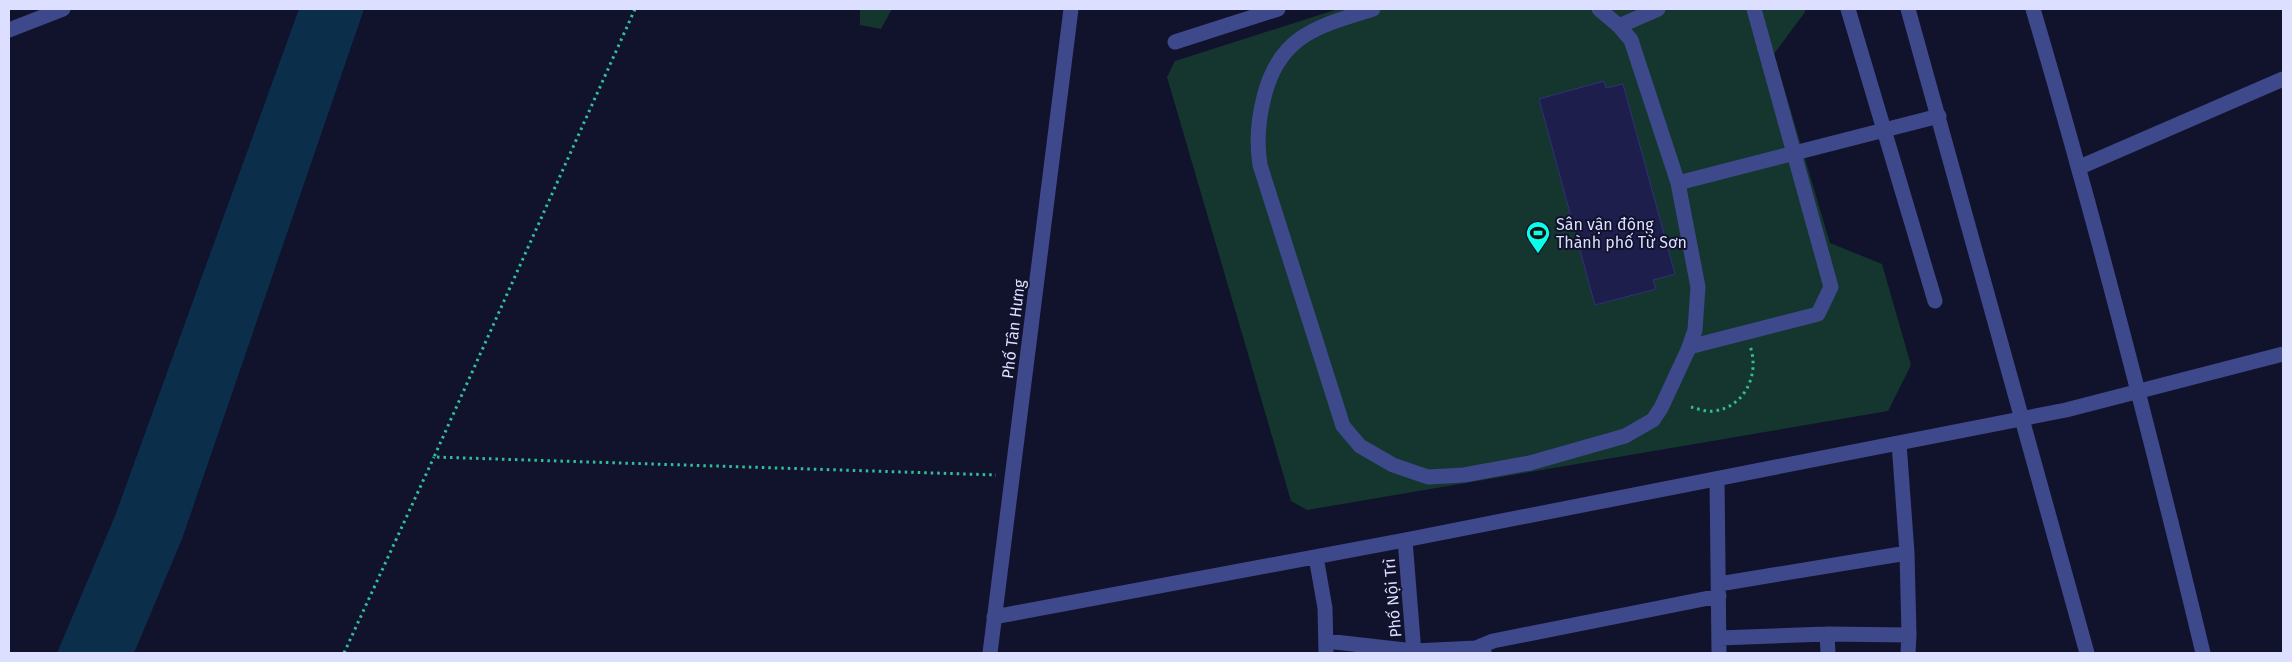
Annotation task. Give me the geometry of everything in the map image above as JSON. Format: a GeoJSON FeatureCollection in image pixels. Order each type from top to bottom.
{"type":"FeatureCollection","features":[{"type":"Feature","properties":{"kind":"street"},"geometry":{"type":"LineString","coordinates":[[9,30],[63,9]]}},
{"type":"Feature","properties":{"kind":"street","name":"Phố Tân Hưng"},"geometry":{"type":"LineString","coordinates":[[990,653],[1071,9]]}},
{"type":"Feature","properties":{"kind":"street"},"geometry":{"type":"LineString","coordinates":[[1175,42],[1278,9]]}},
{"type":"Feature","properties":{"kind":"street"},"geometry":{"type":"LineString","coordinates":[[1373,9],[1328,23],[1301,37],[1283,52],[1274,66],[1265,90],[1256,140],[1262,174],[1343,426],[1360,446],[1393,465],[1428,477],[1464,475],[1530,463],[1625,436],[1653,420],[1673,385],[1689,347],[1695,330],[1698,287],[1678,182],[1630,40],[1619,26],[1599,9]]}},
{"type":"Feature","properties":{"kind":"street"},"geometry":{"type":"LineString","coordinates":[[1619,26],[1658,9]]}},
{"type":"Feature","properties":{"kind":"street"},"geometry":{"type":"LineString","coordinates":[[1689,347],[1818,314],[1830,287],[1754,9]]}},
{"type":"Feature","properties":{"kind":"street"},"geometry":{"type":"LineString","coordinates":[[1848,9],[1934,301]]}},
{"type":"Feature","properties":{"kind":"street"},"geometry":{"type":"LineString","coordinates":[[1908,9],[2087,653]]}},
{"type":"Feature","properties":{"kind":"street"},"geometry":{"type":"LineString","coordinates":[[2034,9],[2080,166],[2140,391],[2203,653]]}},
{"type":"Feature","properties":{"kind":"street"},"geometry":{"type":"LineString","coordinates":[[2080,166],[2283,79]]}},
{"type":"Feature","properties":{"kind":"street"},"geometry":{"type":"LineString","coordinates":[[1678,182],[1939,116]]}},
{"type":"Feature","properties":{"kind":"street"},"geometry":{"type":"LineString","coordinates":[[994,617],[1405,540],[2022,419],[2066,410],[2283,354]]}},
{"type":"Feature","properties":{"kind":"street"},"geometry":{"type":"LineString","coordinates":[[1898,443],[1907,553],[1908,653]]}},
{"type":"Feature","properties":{"kind":"street"},"geometry":{"type":"LineString","coordinates":[[1717,479],[1720,646],[1827,634],[1909,636]]}},
{"type":"Feature","properties":{"kind":"street","name":"Phố Nội Trì"},"geometry":{"type":"LineString","coordinates":[[1405,540],[1414,652]]}},
{"type":"Feature","properties":{"kind":"street"},"geometry":{"type":"LineString","coordinates":[[1316,557],[1325,608],[1326,647],[1414,652],[1482,651],[1493,642],[1719,590],[1907,553]]}},
{"type":"Feature","properties":{"kind":"street"},"geometry":{"type":"LineString","coordinates":[[1827,634],[1828,653]]}},
{"type":"Feature","properties":{"kind":"path"},"geometry":{"type":"LineString","coordinates":[[344,653],[635,9]]}},
{"type":"Feature","properties":{"kind":"path"},"geometry":{"type":"LineString","coordinates":[[1691,407],[1713,411],[1729,406],[1741,397],[1747,389],[1754,371],[1750,345]]}},
{"type":"Feature","properties":{"kind":"path"},"geometry":{"type":"LineString","coordinates":[[434,457],[1012,476]]}},
{"type":"Feature","properties":{"kind":"green space"},"geometry":{"type":"Polygon","coordinates":[[[860,9],[892,9],[881,29],[860,25],[860,9]]]}},
{"type":"Feature","properties":{"kind":"green space","name":"Sân vận động Thành phố Từ Sơn"},"geometry":{"type":"Polygon","coordinates":[[[1338,9],[1805,9],[1805,12],[1774,54],[1830,243],[1882,264],[1911,365],[1888,411],[1307,510],[1291,501],[1167,77],[1175,61],[1338,9]]]}},
{"type":"Feature","properties":{"kind":"water"},"geometry":{"type":"Polygon","coordinates":[[[299,9],[364,9],[182,539],[134,653],[57,653],[115,516],[299,9]]]}},
{"type":"Feature","properties":{"kind":"building"},"geometry":{"type":"Polygon","coordinates":[[[1604,81],[1606,88],[1623,84],[1675,274],[1653,280],[1656,289],[1595,305],[1539,99],[1604,81]]]}},
{"type":"Feature","properties":{"kind":"place","name":"Sân vận động Thành phố Từ Sơn"},"geometry":{"type":"Point","coordinates":[1538,254]}}]}
